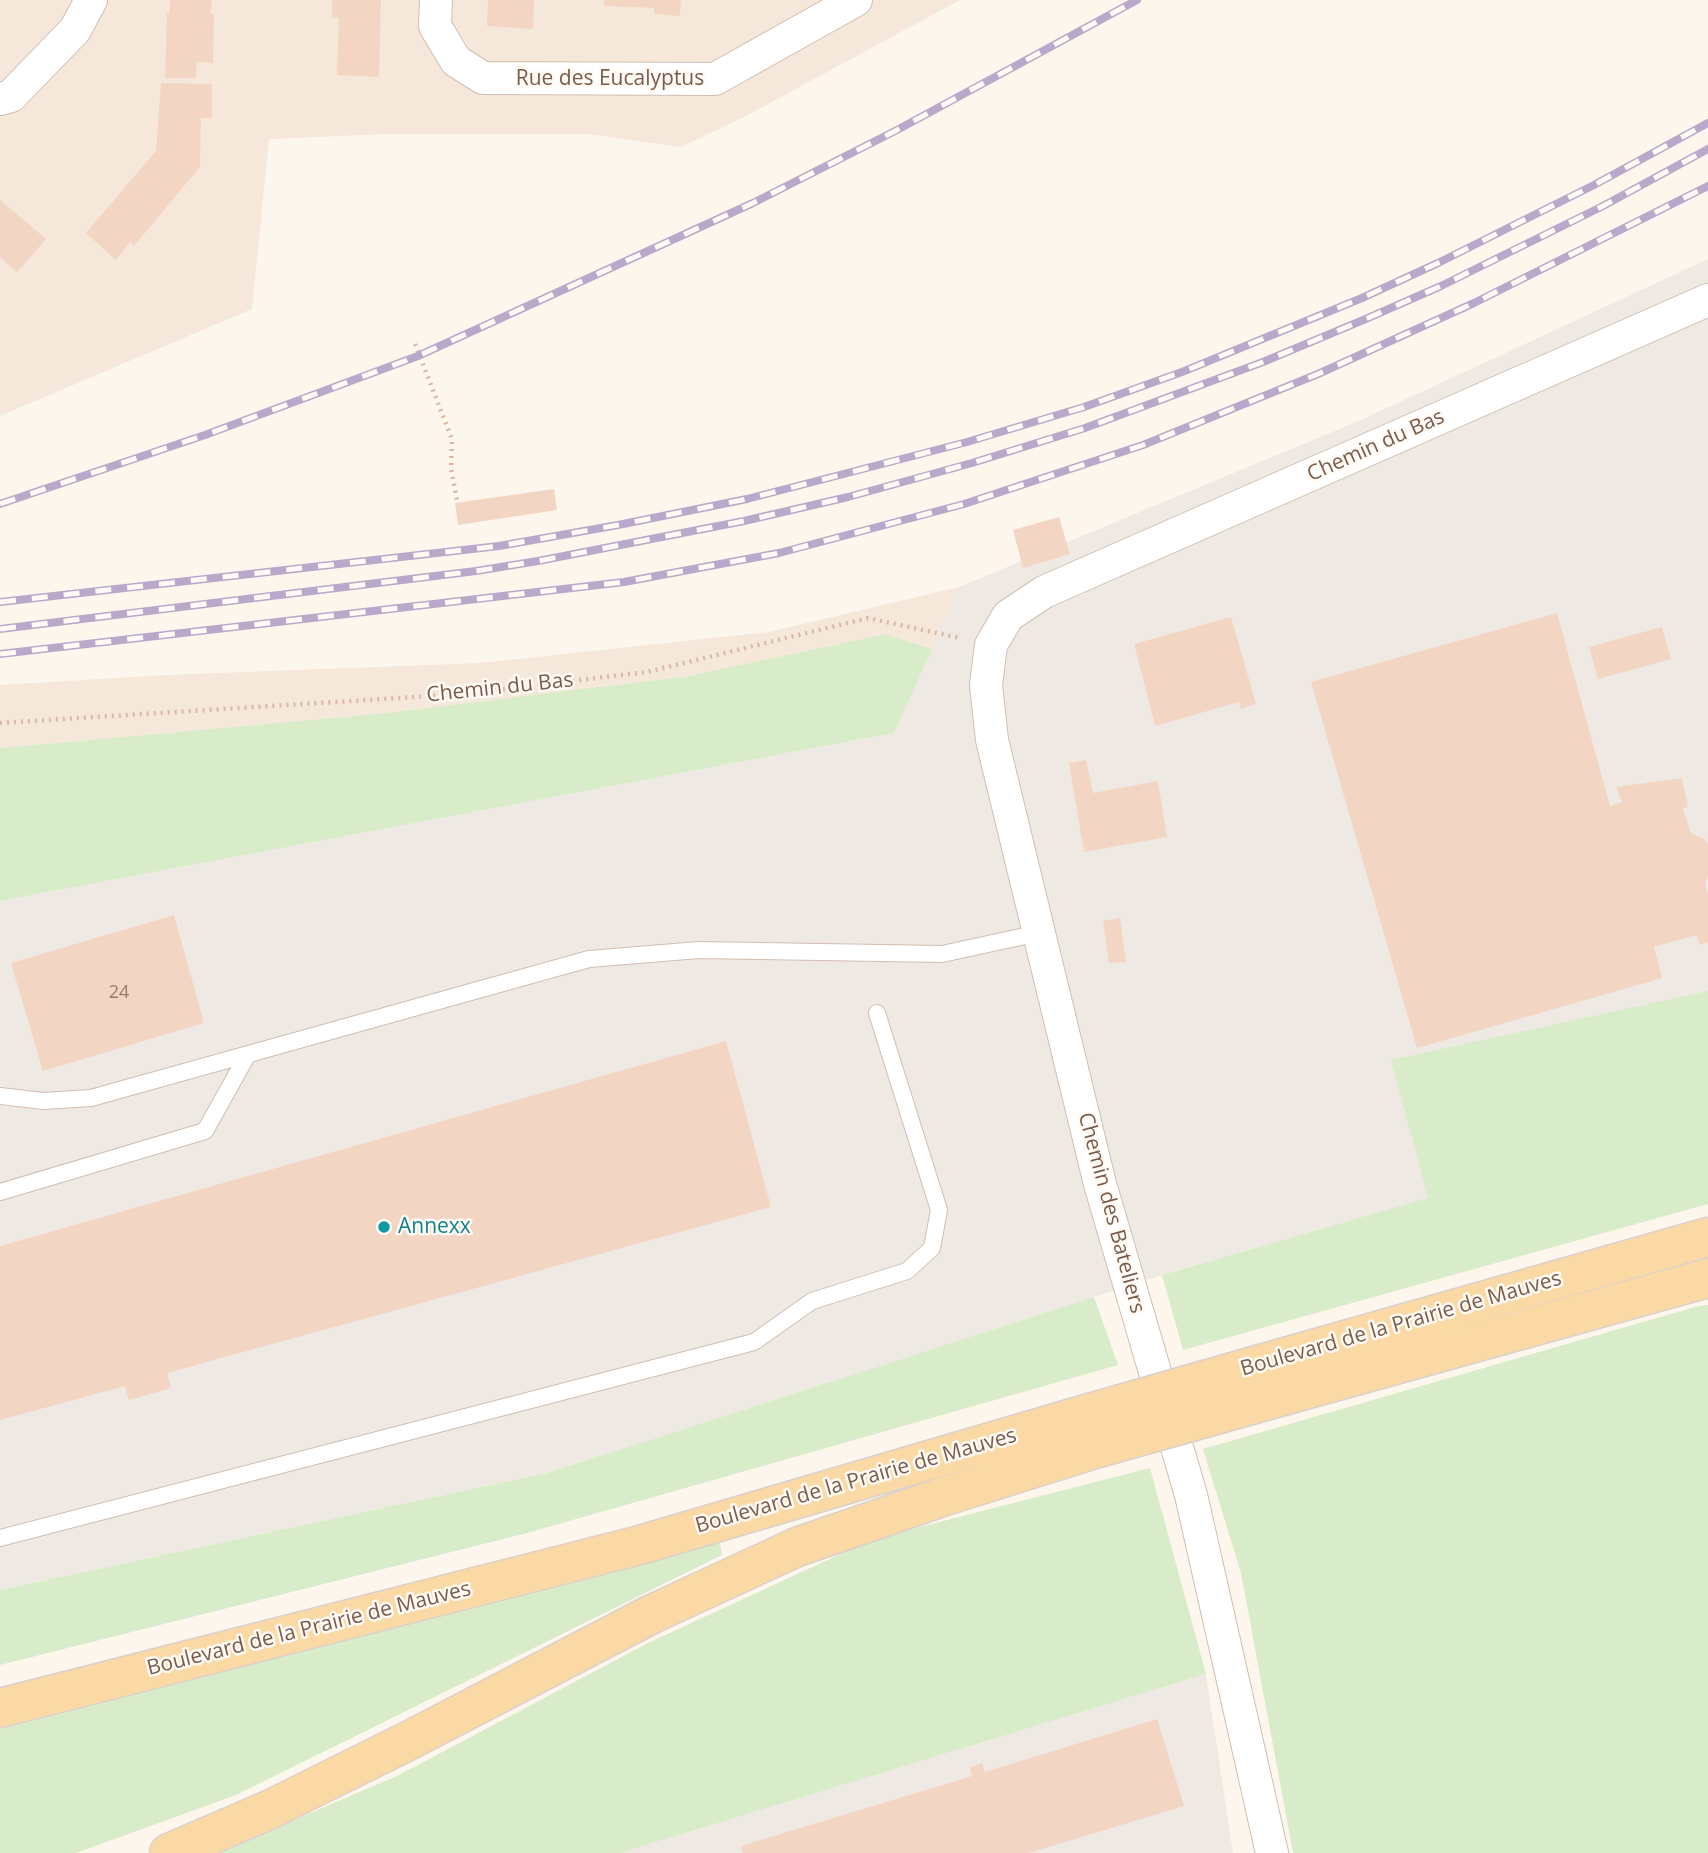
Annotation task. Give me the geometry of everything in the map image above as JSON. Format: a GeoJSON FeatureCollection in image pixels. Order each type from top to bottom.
{"type":"FeatureCollection","features":[{"type":"Feature","properties":{"kind":"main road","name":"Boulevard de la Prairie de Mauves"},"geometry":{"type":"LineString","coordinates":[[1,1708],[1090,1432],[1263,1383],[1708,1237]]}},
{"type":"Feature","properties":{"kind":"main road","name":"Boulevard de la Prairie de Mauves"},"geometry":{"type":"LineString","coordinates":[[1263,1383],[1708,1278]]}},
{"type":"Feature","properties":{"kind":"main road","name":"Boulevard de la Prairie de Mauves"},"geometry":{"type":"LineString","coordinates":[[169,1853],[282,1803],[410,1740],[652,1614],[797,1547],[942,1497],[1090,1432]]}},
{"type":"Feature","properties":{"kind":"street"},"geometry":{"type":"LineString","coordinates":[[0,99],[11,96],[75,30],[91,0]]}},
{"type":"Feature","properties":{"kind":"street","name":"Rue des Eucalyptus"},"geometry":{"type":"LineString","coordinates":[[436,0],[435,26],[456,61],[483,78],[715,79],[856,0]]}},
{"type":"Feature","properties":{"kind":"street","name":"Chemin du Bas"},"geometry":{"type":"LineString","coordinates":[[1044,593],[1708,300]]}},
{"type":"Feature","properties":{"kind":"street","name":"Chemin des Bateliers"},"geometry":{"type":"LineString","coordinates":[[1044,593],[1008,616],[991,645],[986,685],[992,740],[1101,1184],[1191,1495],[1272,1853]]}},
{"type":"Feature","properties":{"kind":"lane"},"geometry":{"type":"LineString","coordinates":[[0,1096],[43,1101],[91,1098],[589,959],[699,950],[942,954],[1039,933]]}},
{"type":"Feature","properties":{"kind":"lane"},"geometry":{"type":"LineString","coordinates":[[0,1538],[754,1342],[812,1301],[908,1271],[932,1248],[939,1210],[877,1013]]}},
{"type":"Feature","properties":{"kind":"lane"},"geometry":{"type":"LineString","coordinates":[[0,1192],[205,1131],[248,1054]]}},
{"type":"Feature","properties":{"kind":"path"},"geometry":{"type":"LineString","coordinates":[[415,344],[452,439],[451,468],[457,499]]}},
{"type":"Feature","properties":{"kind":"path","name":"Chemin du Bas"},"geometry":{"type":"LineString","coordinates":[[0,723],[462,694],[647,672],[868,618],[991,645]]}},
{"type":"Feature","properties":{"kind":"shaded area"},"geometry":{"type":"Polygon","coordinates":[[[0,0],[960,0],[744,117],[681,147],[588,134],[388,134],[269,139],[252,309],[0,416],[0,0]]]}},
{"type":"Feature","properties":{"kind":"shaded area"},"geometry":{"type":"Polygon","coordinates":[[[1708,259],[1708,1118],[1175,1271],[547,1473],[0,1590],[0,901],[894,733],[959,587],[1361,420],[1708,259]]]}},
{"type":"Feature","properties":{"kind":"shaded area"},"geometry":{"type":"Polygon","coordinates":[[[959,587],[932,649],[885,634],[688,676],[387,713],[0,748],[0,685],[166,675],[480,663],[769,632],[959,587]]]}},
{"type":"Feature","properties":{"kind":"shaded area"},"geometry":{"type":"Polygon","coordinates":[[[1206,1674],[1233,1853],[620,1853],[1206,1674]]]}},
{"type":"Feature","properties":{"kind":"green space"},"geometry":{"type":"Polygon","coordinates":[[[885,634],[932,649],[894,733],[0,901],[0,748],[387,713],[688,676],[885,634]]]}},
{"type":"Feature","properties":{"kind":"green space"},"geometry":{"type":"Polygon","coordinates":[[[1708,991],[1708,1204],[1183,1350],[1162,1275],[1428,1198],[1391,1060],[1708,991]]]}},
{"type":"Feature","properties":{"kind":"green space"},"geometry":{"type":"Polygon","coordinates":[[[1094,1297],[1118,1365],[527,1533],[0,1665],[0,1590],[547,1473],[1094,1297]]]}},
{"type":"Feature","properties":{"kind":"green space"},"geometry":{"type":"Polygon","coordinates":[[[1708,1305],[1708,1853],[1293,1853],[1241,1573],[1203,1449],[1708,1305]]]}},
{"type":"Feature","properties":{"kind":"green space"},"geometry":{"type":"Polygon","coordinates":[[[1150,1468],[1206,1674],[620,1853],[217,1853],[399,1775],[648,1643],[873,1539],[1150,1468]]]}},
{"type":"Feature","properties":{"kind":"green space"},"geometry":{"type":"Polygon","coordinates":[[[719,1539],[722,1555],[236,1795],[76,1853],[0,1853],[0,1729],[719,1539]]]}},
{"type":"Feature","properties":{"kind":"building"},"geometry":{"type":"Polygon","coordinates":[[[170,0],[212,0],[213,63],[197,62],[196,78],[165,78],[167,13],[170,13],[170,0]]]}},
{"type":"Feature","properties":{"kind":"building"},"geometry":{"type":"Polygon","coordinates":[[[332,0],[381,0],[379,77],[337,75],[339,18],[332,18],[332,0]]]}},
{"type":"Feature","properties":{"kind":"building"},"geometry":{"type":"Polygon","coordinates":[[[488,0],[534,0],[533,29],[487,26],[488,0]]]}},
{"type":"Feature","properties":{"kind":"building"},"geometry":{"type":"Polygon","coordinates":[[[604,0],[681,0],[680,16],[654,14],[654,8],[604,6],[604,0]]]}},
{"type":"Feature","properties":{"kind":"building"},"geometry":{"type":"Polygon","coordinates":[[[161,83],[212,84],[212,118],[201,118],[200,167],[134,246],[130,242],[116,260],[86,233],[156,151],[161,83]]]}},
{"type":"Feature","properties":{"kind":"building"},"geometry":{"type":"Polygon","coordinates":[[[0,200],[46,239],[17,272],[0,257],[0,200]]]}},
{"type":"Feature","properties":{"kind":"building"},"geometry":{"type":"Polygon","coordinates":[[[554,489],[557,510],[458,525],[455,503],[554,489]]]}},
{"type":"Feature","properties":{"kind":"building"},"geometry":{"type":"Polygon","coordinates":[[[1059,517],[1070,554],[1023,568],[1013,530],[1059,517]]]}},
{"type":"Feature","properties":{"kind":"building"},"geometry":{"type":"Polygon","coordinates":[[[1557,613],[1610,806],[1622,802],[1616,787],[1682,778],[1688,807],[1683,809],[1691,833],[1705,839],[1708,846],[1708,877],[1705,882],[1708,895],[1708,942],[1700,945],[1696,935],[1654,947],[1662,978],[1417,1048],[1311,682],[1557,613]]]}},
{"type":"Feature","properties":{"kind":"building"},"geometry":{"type":"Polygon","coordinates":[[[1231,617],[1256,704],[1241,709],[1239,702],[1155,726],[1134,644],[1231,617]]]}},
{"type":"Feature","properties":{"kind":"building"},"geometry":{"type":"Polygon","coordinates":[[[1662,627],[1671,659],[1598,679],[1589,647],[1662,627]]]}},
{"type":"Feature","properties":{"kind":"building"},"geometry":{"type":"Polygon","coordinates":[[[1086,760],[1093,793],[1158,781],[1167,837],[1084,852],[1069,763],[1086,760]]]}},
{"type":"Feature","properties":{"kind":"building"},"geometry":{"type":"Polygon","coordinates":[[[174,915],[204,1023],[43,1071],[11,963],[174,915]]]}},
{"type":"Feature","properties":{"kind":"building"},"geometry":{"type":"Polygon","coordinates":[[[1120,918],[1126,962],[1109,963],[1103,921],[1120,918]]]}},
{"type":"Feature","properties":{"kind":"building","name":"Annexx"},"geometry":{"type":"Polygon","coordinates":[[[726,1041],[771,1207],[167,1373],[171,1388],[129,1400],[125,1386],[0,1420],[0,1246],[726,1041]]]}},
{"type":"Feature","properties":{"kind":"building"},"geometry":{"type":"Polygon","coordinates":[[[1157,1719],[1184,1806],[1029,1853],[743,1853],[741,1846],[972,1776],[970,1767],[982,1763],[985,1772],[1157,1719]]]}},
{"type":"Feature","properties":{"kind":"railway"},"geometry":{"type":"LineString","coordinates":[[0,504],[205,435],[418,356],[753,203],[897,130],[1137,0]]}},
{"type":"Feature","properties":{"kind":"railway"},"geometry":{"type":"LineString","coordinates":[[0,602],[499,546],[747,499],[967,442],[1084,407],[1182,372],[1362,298],[1594,185],[1708,123]]}},
{"type":"Feature","properties":{"kind":"railway"},"geometry":{"type":"LineString","coordinates":[[0,629],[476,571],[538,561],[744,521],[848,497],[972,463],[1085,428],[1263,362],[1368,318],[1441,286],[1603,206],[1708,149]]}},
{"type":"Feature","properties":{"kind":"railway"},"geometry":{"type":"LineString","coordinates":[[0,654],[624,582],[779,553],[964,504],[1143,445],[1318,374],[1474,303],[1708,186]]}},
{"type":"Feature","properties":{"kind":"place","name":"Annexx"},"geometry":{"type":"Point","coordinates":[384,1227]}}]}
